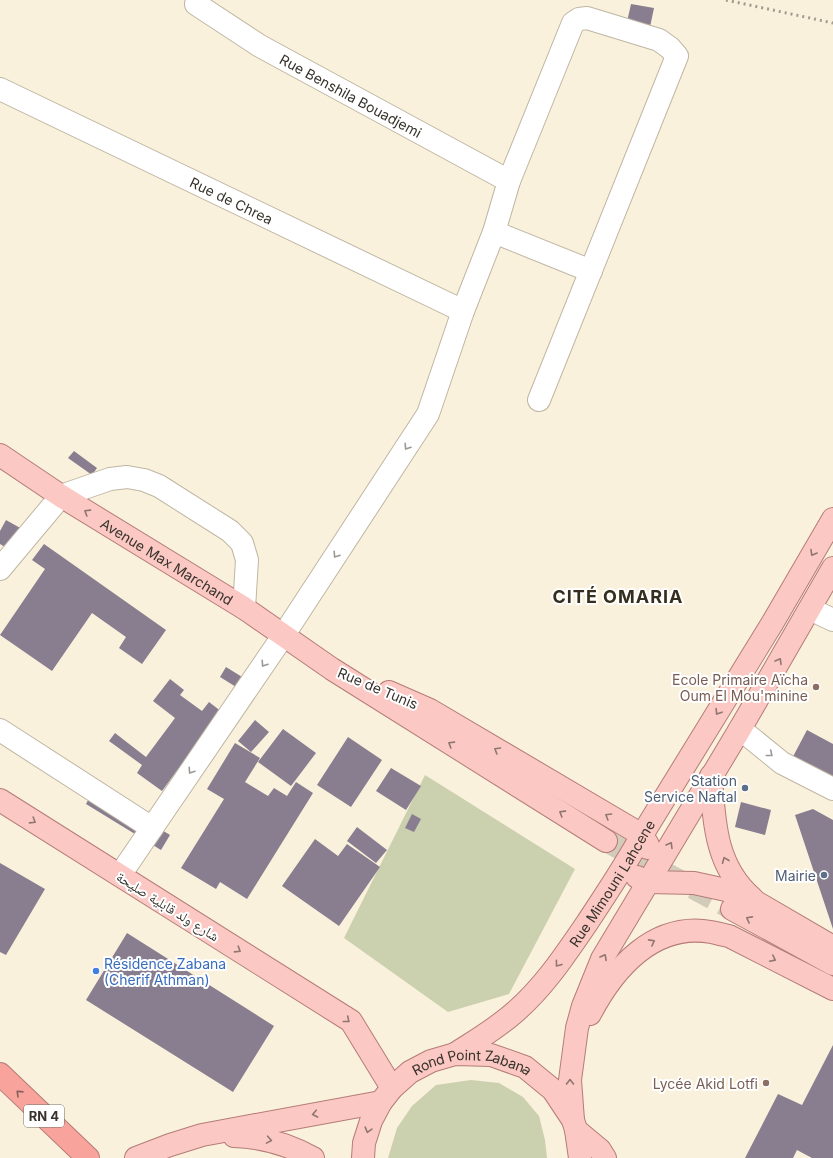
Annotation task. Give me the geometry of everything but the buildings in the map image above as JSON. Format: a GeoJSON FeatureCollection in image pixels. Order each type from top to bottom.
{"type":"FeatureCollection","features":[{"type":"Feature","properties":{"kind":"highway","name":"RN 4"},"geometry":{"type":"LineString","coordinates":[[0,1074],[88,1158]]}},
{"type":"Feature","properties":{"kind":"main road","name":"Avenue Max Marchand"},"geometry":{"type":"LineString","coordinates":[[0,455],[61,496],[244,608],[332,669]]}},
{"type":"Feature","properties":{"kind":"main road","name":"Rue Mimouni Lahcene"},"geometry":{"type":"LineString","coordinates":[[455,1054],[491,1031],[515,1012],[538,990],[562,959],[622,870],[773,622],[833,519]]}},
{"type":"Feature","properties":{"kind":"main road","name":"Rue Mimouni Lahcene"},"geometry":{"type":"LineString","coordinates":[[575,1125],[570,1080],[573,1052],[583,1006],[602,959],[740,729],[833,568]]}},
{"type":"Feature","properties":{"kind":"main road","name":"Rue de Tunis"},"geometry":{"type":"LineString","coordinates":[[332,669],[430,710],[642,836]]}},
{"type":"Feature","properties":{"kind":"main road","name":"Rue de Tunis"},"geometry":{"type":"LineString","coordinates":[[332,669],[606,841]]}},
{"type":"Feature","properties":{"kind":"main road"},"geometry":{"type":"LineString","coordinates":[[711,776],[715,825],[719,847],[728,868],[741,889],[756,902]]}},
{"type":"Feature","properties":{"kind":"main road","name":"شارع ولد قابلية صليحة"},"geometry":{"type":"LineString","coordinates":[[0,800],[350,1021],[386,1095]]}},
{"type":"Feature","properties":{"kind":"main road"},"geometry":{"type":"LineString","coordinates":[[642,836],[648,845],[648,882]]}},
{"type":"Feature","properties":{"kind":"main road"},"geometry":{"type":"LineString","coordinates":[[622,870],[648,882],[694,883],[726,890],[756,902],[833,947]]}},
{"type":"Feature","properties":{"kind":"main road"},"geometry":{"type":"LineString","coordinates":[[732,909],[833,964]]}},
{"type":"Feature","properties":{"kind":"main road"},"geometry":{"type":"LineString","coordinates":[[573,1052],[598,1000],[614,977],[629,960],[645,946],[660,938],[676,933],[694,930],[729,936],[833,989]]}},
{"type":"Feature","properties":{"kind":"main road","name":"Rond Point Zabana"},"geometry":{"type":"LineString","coordinates":[[363,1158],[364,1143],[370,1121],[386,1095],[410,1072],[431,1061],[455,1054],[491,1055],[525,1067],[554,1090],[575,1125],[580,1158]]}},
{"type":"Feature","properties":{"kind":"main road"},"geometry":{"type":"LineString","coordinates":[[136,1158],[170,1144],[202,1135],[386,1095]]}},
{"type":"Feature","properties":{"kind":"main road"},"geometry":{"type":"LineString","coordinates":[[575,1125],[600,1150],[605,1158]]}},
{"type":"Feature","properties":{"kind":"main road"},"geometry":{"type":"LineString","coordinates":[[202,1135],[244,1136],[276,1142],[313,1158]]}},
{"type":"Feature","properties":{"kind":"street","name":"Rue Benshila Bouadjemi"},"geometry":{"type":"LineString","coordinates":[[196,4],[260,46],[509,181]]}},
{"type":"Feature","properties":{"kind":"street"},"geometry":{"type":"LineString","coordinates":[[120,875],[283,636],[428,414],[463,311],[494,232],[509,181],[573,23],[579,19],[587,18],[659,40],[670,48],[677,56],[539,400]]}},
{"type":"Feature","properties":{"kind":"street","name":"Rue de Chrea"},"geometry":{"type":"LineString","coordinates":[[0,89],[463,311]]}},
{"type":"Feature","properties":{"kind":"street"},"geometry":{"type":"LineString","coordinates":[[494,232],[591,270]]}},
{"type":"Feature","properties":{"kind":"street"},"geometry":{"type":"LineString","coordinates":[[0,570],[61,496],[110,478],[127,477],[144,480],[159,486],[230,531],[242,544],[247,560],[244,608]]}},
{"type":"Feature","properties":{"kind":"street"},"geometry":{"type":"LineString","coordinates":[[810,609],[833,620]]}},
{"type":"Feature","properties":{"kind":"street"},"geometry":{"type":"LineString","coordinates":[[740,729],[782,763],[833,788]]}},
{"type":"Feature","properties":{"kind":"street"},"geometry":{"type":"LineString","coordinates":[[0,730],[152,828]]}},
{"type":"Feature","properties":{"kind":"green space"},"geometry":{"type":"Polygon","coordinates":[[[425,775],[575,869],[509,994],[448,1012],[344,938],[425,775]]]}},
{"type":"Feature","properties":{"kind":"green space"},"geometry":{"type":"Polygon","coordinates":[[[471,1080],[499,1083],[523,1097],[539,1116],[545,1140],[547,1158],[388,1158],[397,1128],[412,1106],[436,1085],[471,1080]]]}},
{"type":"Feature","properties":{"kind":"tunnel"},"geometry":{"type":"LineString","coordinates":[[606,841],[732,909]]}},
{"type":"Feature","properties":{"kind":"railway"},"geometry":{"type":"LineString","coordinates":[[726,0],[833,23]]}},
{"type":"Feature","properties":{"kind":"place","name":"Ecole Primaire Aïcha Oum El Mou'minine"},"geometry":{"type":"Point","coordinates":[816,687]}},
{"type":"Feature","properties":{"kind":"place","name":"Station Service Naftal"},"geometry":{"type":"Point","coordinates":[745,788]}},
{"type":"Feature","properties":{"kind":"place","name":"Mairie"},"geometry":{"type":"Point","coordinates":[824,875]}},
{"type":"Feature","properties":{"kind":"place","name":"Résidence Zabana (Cherif Athman)"},"geometry":{"type":"Point","coordinates":[96,971]}},
{"type":"Feature","properties":{"kind":"place","name":"Lycée Akid Lotfi"},"geometry":{"type":"Point","coordinates":[766,1083]}},
{"type":"Feature","properties":{"kind":"district","name":"CITÉ OMARIA"},"geometry":{"type":"Point","coordinates":[618,596]}}]}
